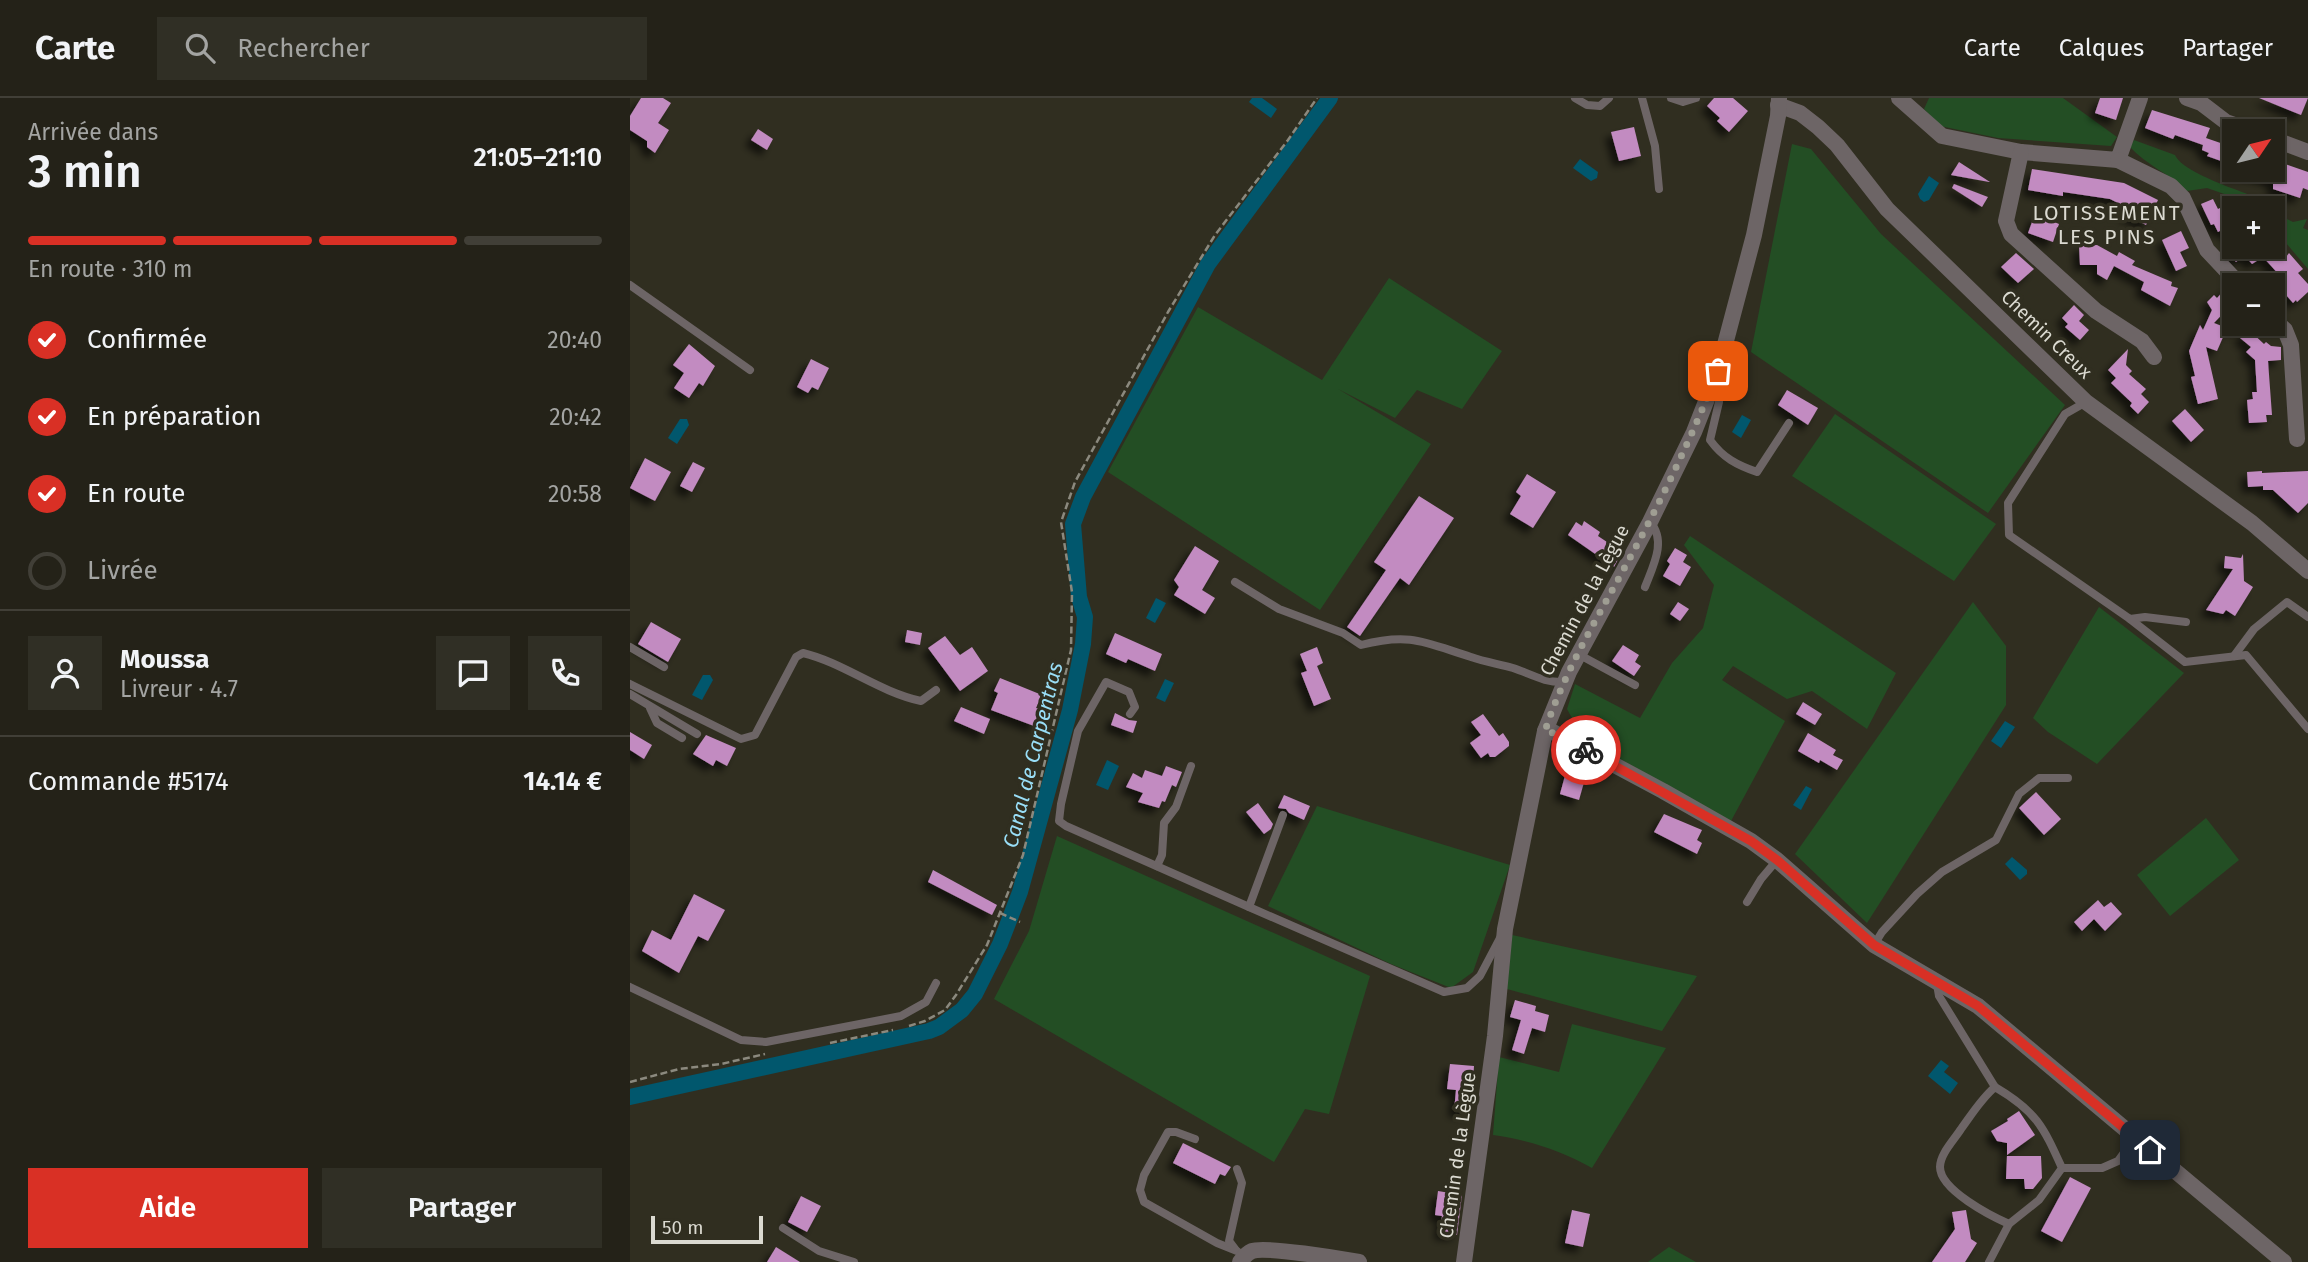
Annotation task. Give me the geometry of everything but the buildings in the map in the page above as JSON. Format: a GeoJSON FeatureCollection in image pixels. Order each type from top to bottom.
{"type":"FeatureCollection","features":[{"type":"Feature","properties":{"kind":"street"},"geometry":{"type":"LineString","coordinates":[[1899,98],[1942,136],[2021,152],[2118,160],[2171,186],[2183,198],[2207,250],[2229,273]]}},
{"type":"Feature","properties":{"kind":"street"},"geometry":{"type":"LineString","coordinates":[[2118,160],[2140,98]]}},
{"type":"Feature","properties":{"kind":"street"},"geometry":{"type":"LineString","coordinates":[[2187,98],[2201,103],[2223,119]]}},
{"type":"Feature","properties":{"kind":"street","name":"Chemin de la Lègue"},"geometry":{"type":"LineString","coordinates":[[1464,1262],[1495,1036],[1505,929],[1545,731],[1578,654],[1650,522],[1693,432],[1718,371],[1754,235],[1778,116],[1778,102]]}},
{"type":"Feature","properties":{"kind":"street","name":"Chemin Creux"},"geometry":{"type":"LineString","coordinates":[[1778,102],[1800,114],[1828,136],[1887,209],[2086,402],[2252,523],[2308,571]]}},
{"type":"Feature","properties":{"kind":"street"},"geometry":{"type":"LineString","coordinates":[[2286,144],[2308,152]]}},
{"type":"Feature","properties":{"kind":"street"},"geometry":{"type":"LineString","coordinates":[[2021,152],[2006,221],[2011,234],[2096,311],[2142,341],[2154,357]]}},
{"type":"Feature","properties":{"kind":"street"},"geometry":{"type":"LineString","coordinates":[[2285,330],[2291,345],[2297,439]]}},
{"type":"Feature","properties":{"kind":"street"},"geometry":{"type":"LineString","coordinates":[[1545,731],[1663,791],[1751,841],[1777,860],[1874,945],[1978,1006],[2284,1262]]}},
{"type":"Feature","properties":{"kind":"street"},"geometry":{"type":"LineString","coordinates":[[1240,1257],[1253,1250],[1331,1256],[1359,1262]]}},
{"type":"Feature","properties":{"kind":"lane"},"geometry":{"type":"LineString","coordinates":[[1575,98],[1587,106],[1600,107],[1609,98]]}},
{"type":"Feature","properties":{"kind":"lane"},"geometry":{"type":"LineString","coordinates":[[1642,98],[1656,146],[1659,189]]}},
{"type":"Feature","properties":{"kind":"lane"},"geometry":{"type":"LineString","coordinates":[[1671,98],[1683,102],[1696,98]]}},
{"type":"Feature","properties":{"kind":"lane"},"geometry":{"type":"LineString","coordinates":[[631,288],[750,370]]}},
{"type":"Feature","properties":{"kind":"lane"},"geometry":{"type":"LineString","coordinates":[[1718,371],[1719,402],[1710,440],[1718,451],[1737,466],[1757,472],[1788,423]]}},
{"type":"Feature","properties":{"kind":"lane"},"geometry":{"type":"LineString","coordinates":[[2086,402],[2065,414],[2008,503],[2009,535],[2130,619],[2185,662],[2246,654],[2308,729]]}},
{"type":"Feature","properties":{"kind":"lane"},"geometry":{"type":"LineString","coordinates":[[1645,587],[1657,557],[1659,539],[1656,528],[1650,522]]}},
{"type":"Feature","properties":{"kind":"lane"},"geometry":{"type":"LineString","coordinates":[[1235,582],[1279,609],[1343,633],[1361,645],[1381,640],[1429,642],[1512,668],[1549,683],[1564,682]]}},
{"type":"Feature","properties":{"kind":"lane"},"geometry":{"type":"LineString","coordinates":[[2233,657],[2254,629],[2287,603],[2308,617]]}},
{"type":"Feature","properties":{"kind":"lane"},"geometry":{"type":"LineString","coordinates":[[2130,619],[2145,617],[2186,622]]}},
{"type":"Feature","properties":{"kind":"lane"},"geometry":{"type":"LineString","coordinates":[[630,647],[664,667]]}},
{"type":"Feature","properties":{"kind":"lane"},"geometry":{"type":"LineString","coordinates":[[630,684],[741,739],[755,735],[796,657],[803,653],[821,658],[903,697],[921,701],[936,690]]}},
{"type":"Feature","properties":{"kind":"lane"},"geometry":{"type":"LineString","coordinates":[[1578,654],[1635,685]]}},
{"type":"Feature","properties":{"kind":"lane"},"geometry":{"type":"LineString","coordinates":[[1130,713],[1135,707],[1129,692],[1106,682],[1078,731],[1060,804],[1059,821],[1066,826],[1444,992],[1467,988],[1480,976],[1505,929]]}},
{"type":"Feature","properties":{"kind":"lane"},"geometry":{"type":"LineString","coordinates":[[630,695],[697,734]]}},
{"type":"Feature","properties":{"kind":"lane"},"geometry":{"type":"LineString","coordinates":[[649,705],[657,723],[682,738]]}},
{"type":"Feature","properties":{"kind":"lane"},"geometry":{"type":"LineString","coordinates":[[1157,866],[1161,855],[1164,823],[1176,807],[1191,766]]}},
{"type":"Feature","properties":{"kind":"lane"},"geometry":{"type":"LineString","coordinates":[[1874,945],[1900,913],[1942,872],[1996,839],[2019,794],[2039,778],[2068,778]]}},
{"type":"Feature","properties":{"kind":"lane"},"geometry":{"type":"LineString","coordinates":[[1249,908],[1283,816]]}},
{"type":"Feature","properties":{"kind":"lane"},"geometry":{"type":"LineString","coordinates":[[1747,902],[1777,860]]}},
{"type":"Feature","properties":{"kind":"lane"},"geometry":{"type":"LineString","coordinates":[[1936,981],[1939,996],[1995,1087],[2029,1109],[2045,1128],[2062,1168]]}},
{"type":"Feature","properties":{"kind":"lane"},"geometry":{"type":"LineString","coordinates":[[630,987],[741,1040],[766,1042],[901,1016],[926,1002],[936,983]]}},
{"type":"Feature","properties":{"kind":"lane"},"geometry":{"type":"LineString","coordinates":[[1995,1087],[1984,1097],[1950,1145],[1940,1167],[1943,1179],[1961,1196],[2009,1224]]}},
{"type":"Feature","properties":{"kind":"lane"},"geometry":{"type":"LineString","coordinates":[[1195,1139],[1168,1132],[1144,1175],[1140,1190],[1144,1202],[1240,1257]]}},
{"type":"Feature","properties":{"kind":"lane"},"geometry":{"type":"LineString","coordinates":[[2062,1168],[2102,1168],[2118,1161],[2135,1137]]}},
{"type":"Feature","properties":{"kind":"lane"},"geometry":{"type":"LineString","coordinates":[[1989,1262],[2009,1224],[2039,1200],[2062,1168]]}},
{"type":"Feature","properties":{"kind":"lane"},"geometry":{"type":"LineString","coordinates":[[1237,1169],[1242,1183],[1229,1241],[1240,1257]]}},
{"type":"Feature","properties":{"kind":"lane"},"geometry":{"type":"LineString","coordinates":[[783,1228],[819,1251],[854,1262]]}},
{"type":"Feature","properties":{"kind":"path"},"geometry":{"type":"LineString","coordinates":[[825,1044],[877,1035],[913,1025],[945,1010],[986,945],[1023,855],[1070,650],[1072,592],[1061,522],[1075,482],[1168,312],[1215,235],[1317,98]]}},
{"type":"Feature","properties":{"kind":"path"},"geometry":{"type":"LineString","coordinates":[[1000,913],[1020,922]]}},
{"type":"Feature","properties":{"kind":"path"},"geometry":{"type":"LineString","coordinates":[[630,1082],[679,1069],[721,1064],[774,1052]]}},
{"type":"Feature","properties":{"kind":"green space"},"geometry":{"type":"Polygon","coordinates":[[[1929,98],[2063,98],[2117,137],[2111,146],[1998,138],[1940,126],[1924,109],[1929,98]]]}},
{"type":"Feature","properties":{"kind":"green space"},"geometry":{"type":"Polygon","coordinates":[[[2134,140],[2175,155],[2190,169],[2203,176],[2253,196],[2230,196],[2207,188],[2187,191],[2130,147],[2134,140]]]}},
{"type":"Feature","properties":{"kind":"green space"},"geometry":{"type":"Polygon","coordinates":[[[1792,144],[1811,149],[1881,234],[2065,405],[1988,513],[1751,352],[1792,144]]]}},
{"type":"Feature","properties":{"kind":"green space"},"geometry":{"type":"Polygon","coordinates":[[[2285,218],[2293,222],[2307,219],[2303,228],[2308,230],[2308,269],[2285,242],[2285,218]]]}},
{"type":"Feature","properties":{"kind":"green space"},"geometry":{"type":"Polygon","coordinates":[[[1389,278],[1502,351],[1462,409],[1417,390],[1395,418],[1338,389],[1431,444],[1320,610],[1108,472],[1198,307],[1322,380],[1389,278]]]}},
{"type":"Feature","properties":{"kind":"green space"},"geometry":{"type":"Polygon","coordinates":[[[1835,414],[1996,524],[1954,581],[1792,476],[1835,414]]]}},
{"type":"Feature","properties":{"kind":"green space"},"geometry":{"type":"Polygon","coordinates":[[[1690,536],[1896,673],[1867,729],[1812,691],[1787,699],[1733,666],[1722,680],[1785,721],[1731,821],[1583,738],[1567,709],[1575,684],[1640,718],[1672,663],[1703,628],[1714,585],[1684,545],[1690,536]]]}},
{"type":"Feature","properties":{"kind":"green space"},"geometry":{"type":"Polygon","coordinates":[[[1973,602],[2006,646],[2006,705],[1867,923],[1795,854],[1973,602]]]}},
{"type":"Feature","properties":{"kind":"green space"},"geometry":{"type":"Polygon","coordinates":[[[2099,607],[2184,673],[2097,764],[2048,732],[2033,718],[2099,607]]]}},
{"type":"Feature","properties":{"kind":"green space"},"geometry":{"type":"Polygon","coordinates":[[[1317,806],[1510,865],[1473,972],[1451,988],[1391,964],[1268,906],[1317,806]]]}},
{"type":"Feature","properties":{"kind":"green space"},"geometry":{"type":"Polygon","coordinates":[[[2206,818],[2239,860],[2170,916],[2137,875],[2206,818]]]}},
{"type":"Feature","properties":{"kind":"green space"},"geometry":{"type":"Polygon","coordinates":[[[1057,836],[1370,976],[1329,1114],[1305,1109],[1274,1162],[994,999],[1029,931],[1057,836]]]}},
{"type":"Feature","properties":{"kind":"green space"},"geometry":{"type":"Polygon","coordinates":[[[1512,935],[1697,976],[1662,1031],[1507,989],[1512,935]]]}},
{"type":"Feature","properties":{"kind":"green space"},"geometry":{"type":"Polygon","coordinates":[[[1572,1024],[1666,1048],[1592,1168],[1544,1147],[1493,1135],[1499,1057],[1559,1072],[1572,1024]]]}},
{"type":"Feature","properties":{"kind":"green space"},"geometry":{"type":"Polygon","coordinates":[[[1669,1247],[1696,1262],[1648,1262],[1669,1247]]]}},
{"type":"Feature","properties":{"kind":"water"},"geometry":{"type":"Polygon","coordinates":[[[1252,98],[1262,98],[1277,109],[1271,118],[1249,102],[1252,98]]]}},
{"type":"Feature","properties":{"kind":"water"},"geometry":{"type":"Polygon","coordinates":[[[1580,159],[1598,172],[1597,178],[1591,181],[1573,168],[1580,159]]]}},
{"type":"Feature","properties":{"kind":"water"},"geometry":{"type":"Polygon","coordinates":[[[1929,176],[1939,183],[1929,200],[1924,202],[1918,194],[1929,176]]]}},
{"type":"Feature","properties":{"kind":"water"},"geometry":{"type":"Polygon","coordinates":[[[1742,415],[1751,420],[1741,438],[1732,432],[1742,415]]]}},
{"type":"Feature","properties":{"kind":"water"},"geometry":{"type":"Polygon","coordinates":[[[680,419],[687,419],[689,425],[677,444],[668,438],[680,419]]]}},
{"type":"Feature","properties":{"kind":"water"},"geometry":{"type":"Polygon","coordinates":[[[1156,598],[1166,603],[1155,623],[1146,618],[1156,598]]]}},
{"type":"Feature","properties":{"kind":"water"},"geometry":{"type":"Polygon","coordinates":[[[703,675],[710,675],[713,680],[702,700],[692,695],[703,675]]]}},
{"type":"Feature","properties":{"kind":"water"},"geometry":{"type":"Polygon","coordinates":[[[1165,679],[1174,683],[1165,702],[1156,698],[1165,679]]]}},
{"type":"Feature","properties":{"kind":"water"},"geometry":{"type":"Polygon","coordinates":[[[2005,721],[2015,727],[2001,748],[1991,741],[2005,721]]]}},
{"type":"Feature","properties":{"kind":"water"},"geometry":{"type":"Polygon","coordinates":[[[1107,760],[1119,766],[1108,790],[1096,785],[1107,760]]]}},
{"type":"Feature","properties":{"kind":"water"},"geometry":{"type":"Polygon","coordinates":[[[1806,786],[1812,789],[1801,810],[1793,805],[1806,786]]]}},
{"type":"Feature","properties":{"kind":"water"},"geometry":{"type":"Polygon","coordinates":[[[2012,857],[2027,870],[2027,874],[2020,880],[2005,864],[2012,857]]]}},
{"type":"Feature","properties":{"kind":"water"},"geometry":{"type":"Polygon","coordinates":[[[1941,1060],[1949,1066],[1944,1072],[1958,1083],[1950,1094],[1928,1076],[1941,1060]]]}},
{"type":"Feature","properties":{"kind":"waterway","name":"Canal de Carpentras"},"geometry":{"type":"LineString","coordinates":[[630,1097],[929,1031],[962,1010],[975,994],[1000,944],[1020,892],[1070,710],[1083,644],[1085,617],[1079,597],[1073,524],[1083,497],[1208,264],[1330,98]]}},
{"type":"Feature","properties":{"kind":"way so far"},"geometry":{"type":"LineString","coordinates":[[1586,750],[1545,731],[1569,672],[1650,522],[1693,432],[1718,371]]}},
{"type":"Feature","properties":{"kind":"district","name":"LOTISSEMENT LES PINS"},"geometry":{"type":"Point","coordinates":[2107,225]}},
{"type":"Feature","properties":{"kind":"route"},"geometry":{"type":"LineString","coordinates":[[1586,750],[1751,841],[1777,860],[1874,945],[1978,1006],[2150,1150]]}}]}
